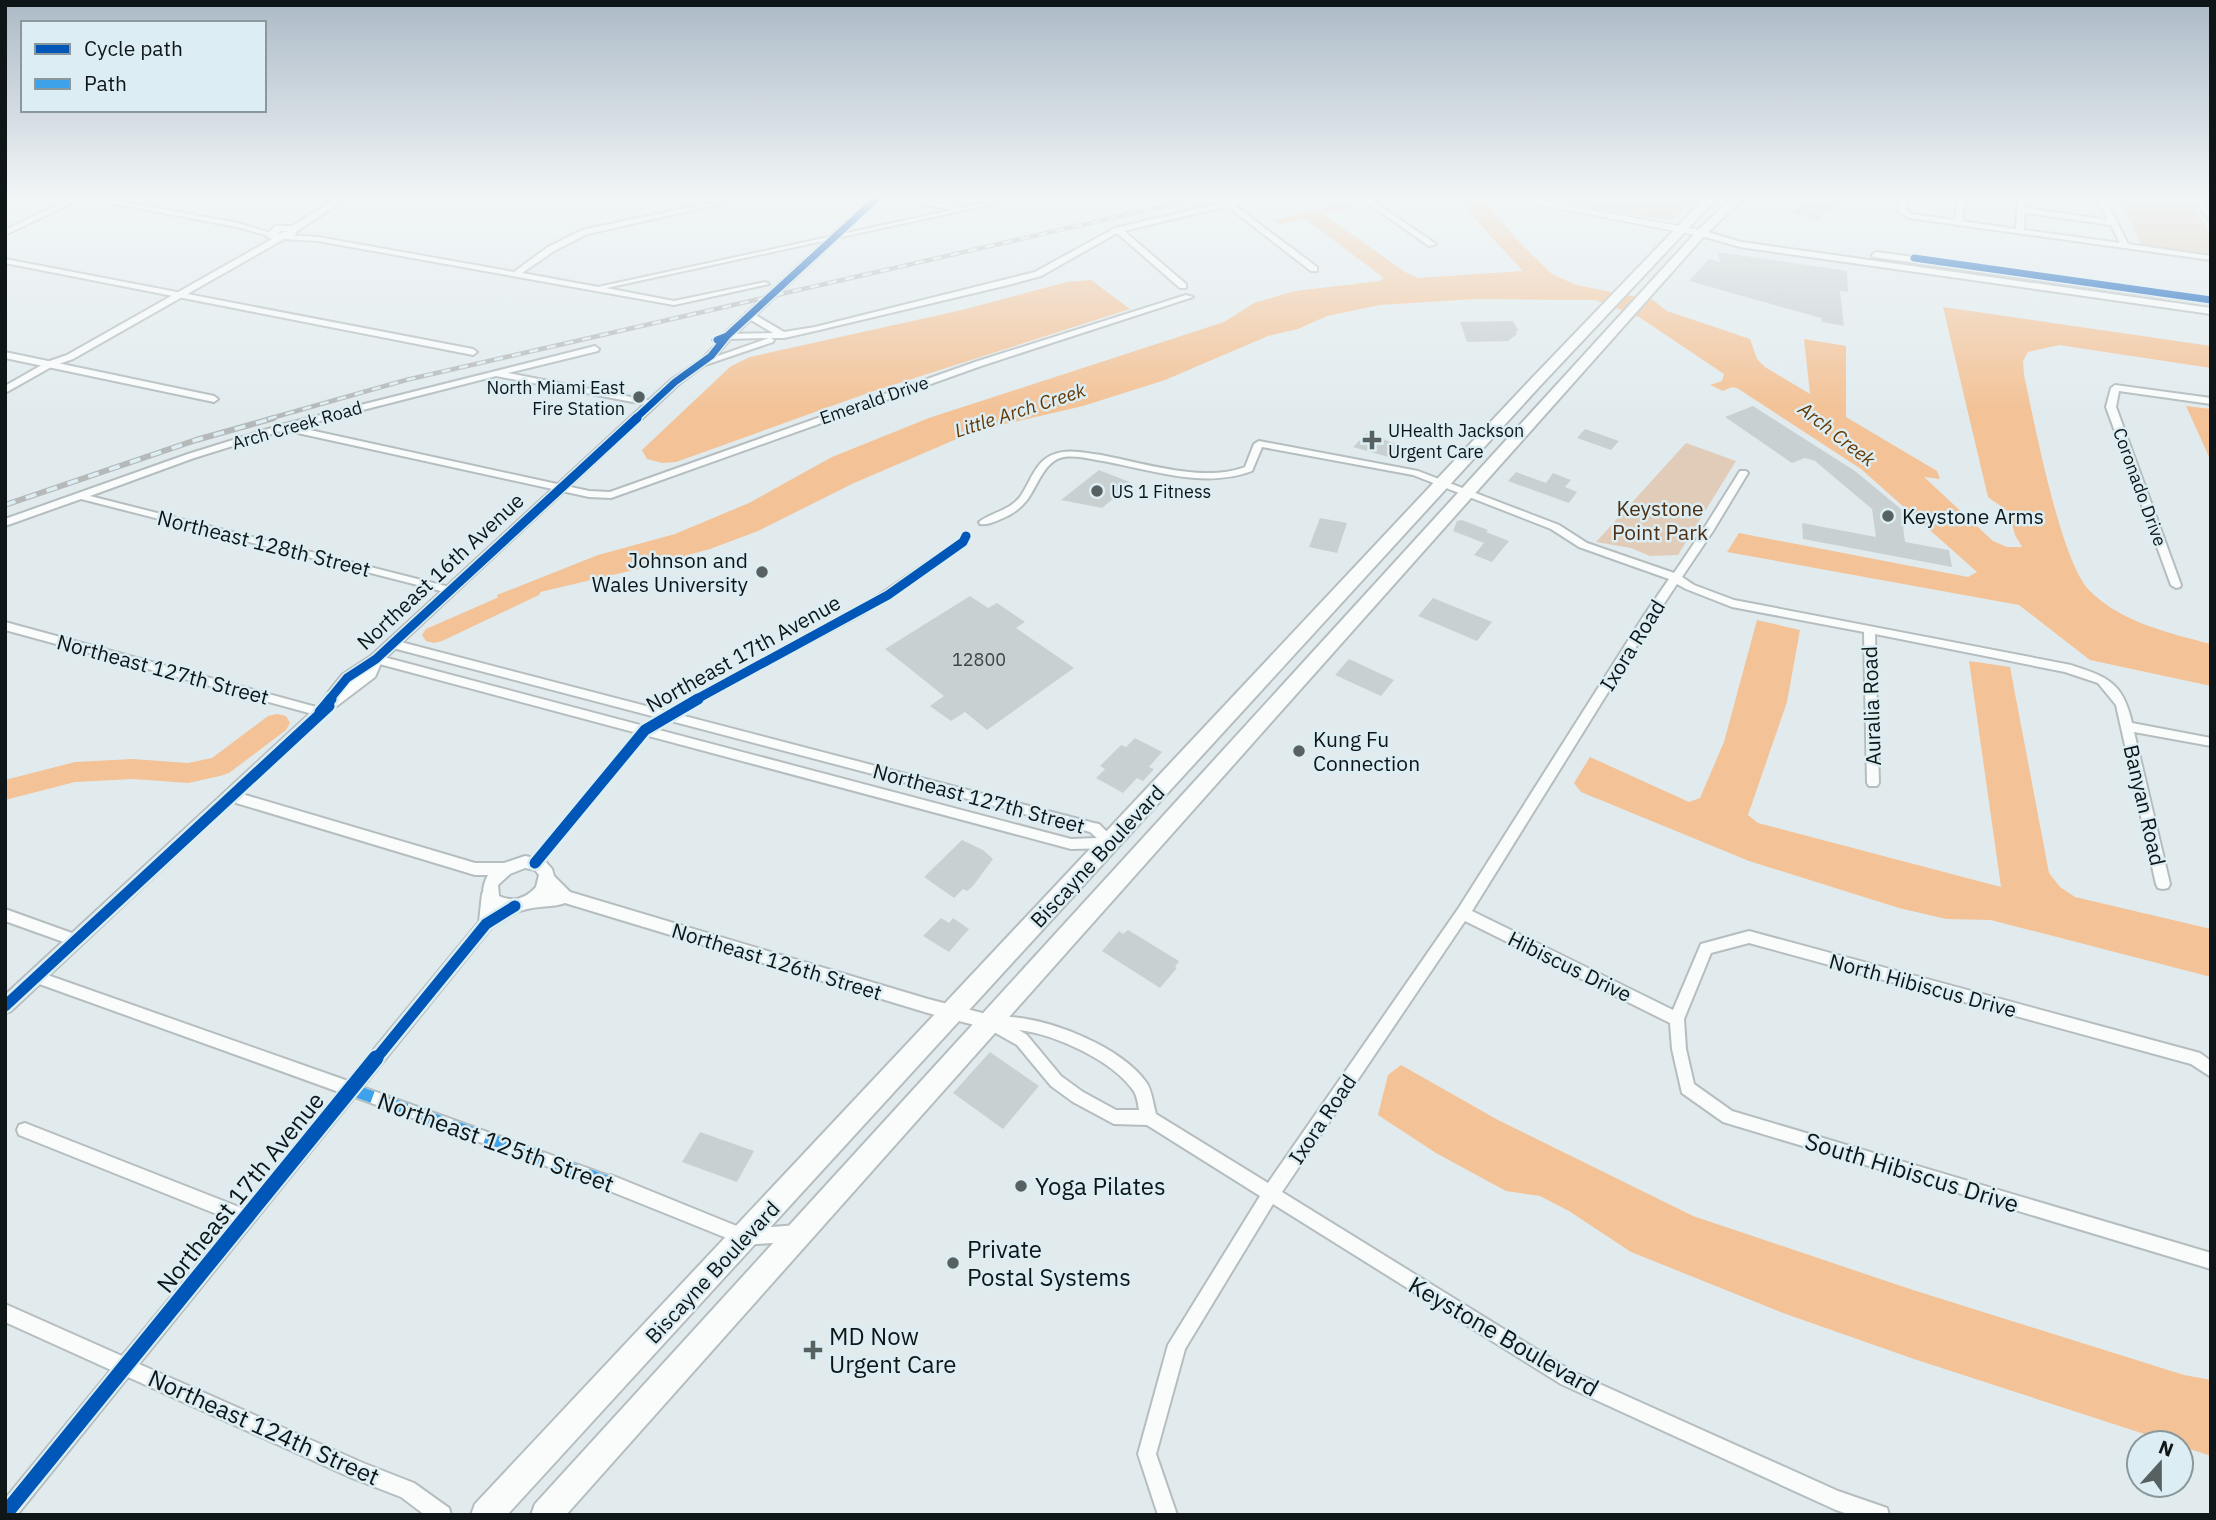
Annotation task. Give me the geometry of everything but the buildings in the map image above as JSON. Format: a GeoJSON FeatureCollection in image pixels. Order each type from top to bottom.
{"type":"FeatureCollection","features":[{"type":"Feature","properties":{"kind":"main road","name":"Biscayne Boulevard"},"geometry":{"type":"LineString","coordinates":[[486,1515],[1643,270]]}},
{"type":"Feature","properties":{"kind":"main road","name":"Biscayne Boulevard"},"geometry":{"type":"LineString","coordinates":[[546,1515],[1668,270]]}},
{"type":"Feature","properties":{"kind":"main road"},"geometry":{"type":"LineString","coordinates":[[1151,845],[1143,836],[1157,791]]}},
{"type":"Feature","properties":{"kind":"main road"},"geometry":{"type":"LineString","coordinates":[[1095,906],[1110,875],[1114,859],[1111,843]]}},
{"type":"Feature","properties":{"kind":"street"},"geometry":{"type":"LineString","coordinates":[[51,270],[473,352]]}},
{"type":"Feature","properties":{"kind":"street"},"geometry":{"type":"LineString","coordinates":[[50,365],[60,354],[212,270]]}},
{"type":"Feature","properties":{"kind":"street"},"geometry":{"type":"LineString","coordinates":[[5,390],[70,357],[221,270]]}},
{"type":"Feature","properties":{"kind":"street"},"geometry":{"type":"LineString","coordinates":[[493,270],[681,302],[765,284]]}},
{"type":"Feature","properties":{"kind":"street"},"geometry":{"type":"LineString","coordinates":[[516,274],[522,270]]}},
{"type":"Feature","properties":{"kind":"street"},"geometry":{"type":"LineString","coordinates":[[598,288],[680,270]]}},
{"type":"Feature","properties":{"kind":"street","name":"Northeast 16th Avenue"},"geometry":{"type":"LineString","coordinates":[[675,382],[687,366],[713,343],[727,335],[798,270]]}},
{"type":"Feature","properties":{"kind":"street"},"geometry":{"type":"LineString","coordinates":[[702,363],[784,335],[1027,278],[1042,270]]}},
{"type":"Feature","properties":{"kind":"street"},"geometry":{"type":"LineString","coordinates":[[1164,270],[1182,286]]}},
{"type":"Feature","properties":{"kind":"street"},"geometry":{"type":"LineString","coordinates":[[1922,270],[2211,311]]}},
{"type":"Feature","properties":{"kind":"street"},"geometry":{"type":"LineString","coordinates":[[1998,270],[2211,300]]}},
{"type":"Feature","properties":{"kind":"street","name":"Emerald Drive"},"geometry":{"type":"LineString","coordinates":[[284,427],[601,495],[625,490],[965,369],[1189,298]]}},
{"type":"Feature","properties":{"kind":"street"},"geometry":{"type":"LineString","coordinates":[[749,315],[784,335]]}},
{"type":"Feature","properties":{"kind":"street"},"geometry":{"type":"LineString","coordinates":[[727,335],[784,335]]}},
{"type":"Feature","properties":{"kind":"street"},"geometry":{"type":"LineString","coordinates":[[727,335],[739,342],[754,344]]}},
{"type":"Feature","properties":{"kind":"street","name":"Northeast 16th Avenue"},"geometry":{"type":"LineString","coordinates":[[5,1006],[320,712],[370,674],[376,659],[675,382],[702,363],[722,344],[727,335]]}},
{"type":"Feature","properties":{"kind":"street","name":"Arch Creek Road"},"geometry":{"type":"LineString","coordinates":[[5,523],[191,456],[284,427],[595,349]]}},
{"type":"Feature","properties":{"kind":"street"},"geometry":{"type":"LineString","coordinates":[[5,355],[214,399]]}},
{"type":"Feature","properties":{"kind":"street"},"geometry":{"type":"LineString","coordinates":[[494,373],[651,404]]}},
{"type":"Feature","properties":{"kind":"street","name":"Coronado Drive"},"geometry":{"type":"LineString","coordinates":[[2176,585],[2111,407],[2115,388],[2211,401]]}},
{"type":"Feature","properties":{"kind":"street"},"geometry":{"type":"LineString","coordinates":[[984,522],[1016,506],[1048,460],[1058,455],[1074,454],[1159,470],[1234,474],[1249,469],[1259,444],[1415,473],[1555,527],[1583,545],[1676,578],[1743,473]]}},
{"type":"Feature","properties":{"kind":"street","name":"Northeast 128th Street"},"geometry":{"type":"LineString","coordinates":[[79,496],[449,590]]}},
{"type":"Feature","properties":{"kind":"street","name":"Northeast 17th Avenue"},"geometry":{"type":"LineString","coordinates":[[538,859],[641,734],[736,676],[799,645],[888,595],[963,542],[966,536]]}},
{"type":"Feature","properties":{"kind":"street","name":"Ixora Road"},"geometry":{"type":"LineString","coordinates":[[1168,1515],[1147,1454],[1177,1345],[1270,1195],[1463,913],[1676,578],[1732,603],[2067,668],[2102,680],[2122,704],[2127,726]]}},
{"type":"Feature","properties":{"kind":"street","name":"Northeast 127th Street"},"geometry":{"type":"LineString","coordinates":[[5,626],[320,712]]}},
{"type":"Feature","properties":{"kind":"street","name":"Auralia Road"},"geometry":{"type":"LineString","coordinates":[[1869,629],[1873,783]]}},
{"type":"Feature","properties":{"kind":"street","name":"Northeast 127th Street"},"geometry":{"type":"LineString","coordinates":[[393,644],[1094,828],[1111,843]]}},
{"type":"Feature","properties":{"kind":"street","name":"Northeast 127th Street"},"geometry":{"type":"LineString","coordinates":[[376,659],[515,695],[641,734],[1071,844],[1111,843]]}},
{"type":"Feature","properties":{"kind":"street"},"geometry":{"type":"LineString","coordinates":[[515,695],[529,680]]}},
{"type":"Feature","properties":{"kind":"street"},"geometry":{"type":"LineString","coordinates":[[2127,726],[2211,742]]}},
{"type":"Feature","properties":{"kind":"street","name":"Banyan Road"},"geometry":{"type":"LineString","coordinates":[[2127,726],[2163,884]]}},
{"type":"Feature","properties":{"kind":"street"},"geometry":{"type":"LineString","coordinates":[[231,796],[475,869],[504,869],[538,859],[547,878],[565,897]]}},
{"type":"Feature","properties":{"kind":"street"},"geometry":{"type":"LineString","coordinates":[[475,869],[480,881],[498,904],[521,904],[542,891],[547,878]]}},
{"type":"Feature","properties":{"kind":"street"},"geometry":{"type":"LineString","coordinates":[[486,923],[489,891],[504,869]]}},
{"type":"Feature","properties":{"kind":"street","name":"Northeast 126th Street"},"geometry":{"type":"LineString","coordinates":[[521,904],[565,897],[990,1022]]}},
{"type":"Feature","properties":{"kind":"street","name":"Northeast 17th Avenue"},"geometry":{"type":"LineString","coordinates":[[5,1514],[486,923],[521,904]]}},
{"type":"Feature","properties":{"kind":"street","name":"Hibiscus Drive"},"geometry":{"type":"LineString","coordinates":[[1463,913],[1677,1019]]}},
{"type":"Feature","properties":{"kind":"street"},"geometry":{"type":"LineString","coordinates":[[5,915],[75,940]]}},
{"type":"Feature","properties":{"kind":"street","name":"North Hibiscus Drive"},"geometry":{"type":"LineString","coordinates":[[1677,1019],[1706,948],[1749,937],[2195,1058],[2211,1070]]}},
{"type":"Feature","properties":{"kind":"street","name":"Northeast 125th Street"},"geometry":{"type":"LineString","coordinates":[[36,977],[611,1183],[744,1237],[800,1233]]}},
{"type":"Feature","properties":{"kind":"street","name":"South Hibiscus Drive"},"geometry":{"type":"LineString","coordinates":[[1677,1019],[1679,1049],[1687,1088],[1728,1116],[2211,1261]]}},
{"type":"Feature","properties":{"kind":"street"},"geometry":{"type":"LineString","coordinates":[[990,1022],[1031,1025],[1069,1037],[1112,1059],[1141,1087],[1149,1118],[1114,1117],[1078,1097],[1056,1081],[1022,1040],[990,1022]]}},
{"type":"Feature","properties":{"kind":"street","name":"Keystone Boulevard"},"geometry":{"type":"LineString","coordinates":[[1149,1118],[1567,1378],[1836,1500],[1880,1515]]}},
{"type":"Feature","properties":{"kind":"street"},"geometry":{"type":"LineString","coordinates":[[25,1130],[247,1218]]}},
{"type":"Feature","properties":{"kind":"street","name":"Northeast 124th Street"},"geometry":{"type":"LineString","coordinates":[[5,1313],[407,1490],[442,1515]]}},
{"type":"Feature","properties":{"kind":"green space","name":"Keystone Point Park"},"geometry":{"type":"Polygon","coordinates":[[[1686,443],[1736,461],[1678,555],[1650,556],[1631,548],[1596,542],[1686,443]]]}},
{"type":"Feature","properties":{"kind":"water","name":"Arch Creek"},"geometry":{"type":"Polygon","coordinates":[[[1373,270],[1402,270],[1418,278],[1548,270],[1576,285],[1653,300],[1667,311],[1750,339],[1757,359],[1765,367],[1810,394],[1804,339],[1846,346],[1846,417],[1937,471],[1940,479],[1924,477],[1993,541],[2007,547],[2022,547],[2015,535],[2009,512],[1988,497],[1943,307],[2211,346],[2211,368],[2059,345],[2028,352],[2023,361],[2049,488],[2078,574],[2101,601],[2130,618],[2211,644],[2211,686],[2090,660],[2019,605],[1727,552],[1739,533],[1968,577],[1977,572],[1861,469],[1737,388],[1723,391],[1710,385],[1722,381],[1724,374],[1639,317],[1595,300],[1475,299],[1380,305],[1327,316],[1298,329],[1268,336],[1165,380],[1083,406],[992,427],[959,438],[854,483],[758,531],[710,549],[536,593],[500,606],[497,595],[598,555],[675,534],[749,503],[832,457],[929,418],[1224,322],[1254,303],[1295,291],[1380,281],[1384,278],[1373,270]]]}},
{"type":"Feature","properties":{"kind":"water"},"geometry":{"type":"Polygon","coordinates":[[[1091,280],[1130,309],[868,393],[676,462],[662,463],[647,459],[642,450],[731,366],[750,357],[962,310],[1067,282],[1091,280]]]}},
{"type":"Feature","properties":{"kind":"water"},"geometry":{"type":"Polygon","coordinates":[[[2186,406],[2211,409],[2211,461],[2186,406]]]}},
{"type":"Feature","properties":{"kind":"water"},"geometry":{"type":"Polygon","coordinates":[[[1757,620],[1800,630],[1787,702],[1748,815],[1758,823],[2001,887],[1969,661],[2010,667],[2049,873],[2060,887],[2075,897],[2211,929],[2211,977],[1991,920],[1946,919],[1899,908],[1749,861],[1581,792],[1574,783],[1590,757],[1689,802],[1700,798],[1724,742],[1757,620]]]}},
{"type":"Feature","properties":{"kind":"water"},"geometry":{"type":"Polygon","coordinates":[[[1401,1065],[1498,1120],[1693,1216],[1913,1290],[2184,1375],[2211,1380],[2211,1456],[2195,1451],[2195,1429],[2129,1429],[1783,1313],[1631,1252],[1569,1211],[1540,1196],[1506,1191],[1436,1153],[1378,1115],[1388,1075],[1401,1065]]]}},
{"type":"Feature","properties":{"kind":"waterway","name":"Little Arch Creek"},"geometry":{"type":"LineString","coordinates":[[434,635],[531,590]]}},
{"type":"Feature","properties":{"kind":"waterway"},"geometry":{"type":"LineString","coordinates":[[5,790],[75,772],[133,769],[188,773],[220,766],[277,723]]}},
{"type":"Feature","properties":{"kind":"railway"},"geometry":{"type":"LineString","coordinates":[[268,419],[406,380],[886,270]]}},
{"type":"Feature","properties":{"kind":"railway"},"geometry":{"type":"LineString","coordinates":[[5,505],[196,440],[274,418]]}},
{"type":"Feature","properties":{"kind":"marked path"},"geometry":{"type":"LineString","coordinates":[[350,1089],[611,1183]]}},
{"type":"Feature","properties":{"kind":"cycle path"},"geometry":{"type":"LineString","coordinates":[[717,340],[727,336],[799,270]]}},
{"type":"Feature","properties":{"kind":"cycle path"},"geometry":{"type":"LineString","coordinates":[[1998,270],[2211,300]]}},
{"type":"Feature","properties":{"kind":"cycle path"},"geometry":{"type":"LineString","coordinates":[[320,712],[347,678],[376,659],[675,382],[711,356],[727,336]]}},
{"type":"Feature","properties":{"kind":"cycle path"},"geometry":{"type":"LineString","coordinates":[[535,863],[645,730],[736,676],[799,645],[888,595],[963,542],[966,536]]}},
{"type":"Feature","properties":{"kind":"cycle path"},"geometry":{"type":"LineString","coordinates":[[5,1006],[329,706]]}},
{"type":"Feature","properties":{"kind":"cycle path"},"geometry":{"type":"LineString","coordinates":[[5,1514],[486,924],[515,906]]}},
{"type":"Feature","properties":{"kind":"place","name":"North Miami East Fire Station"},"geometry":{"type":"Point","coordinates":[639,397]}},
{"type":"Feature","properties":{"kind":"place","name":"UHealth Jackson Urgent Care"},"geometry":{"type":"Point","coordinates":[1372,440]}},
{"type":"Feature","properties":{"kind":"place","name":"US 1 Fitness"},"geometry":{"type":"Point","coordinates":[1097,491]}},
{"type":"Feature","properties":{"kind":"place","name":"Keystone Arms"},"geometry":{"type":"Point","coordinates":[1888,516]}},
{"type":"Feature","properties":{"kind":"place","name":"Johnson and Wales University"},"geometry":{"type":"Point","coordinates":[762,572]}},
{"type":"Feature","properties":{"kind":"place","name":"Kung Fu Connection"},"geometry":{"type":"Point","coordinates":[1299,751]}},
{"type":"Feature","properties":{"kind":"place","name":"Yoga Pilates"},"geometry":{"type":"Point","coordinates":[1021,1186]}},
{"type":"Feature","properties":{"kind":"place","name":"Private Postal Systems"},"geometry":{"type":"Point","coordinates":[953,1263]}},
{"type":"Feature","properties":{"kind":"place","name":"MD Now Urgent Care"},"geometry":{"type":"Point","coordinates":[813,1350]}}]}
